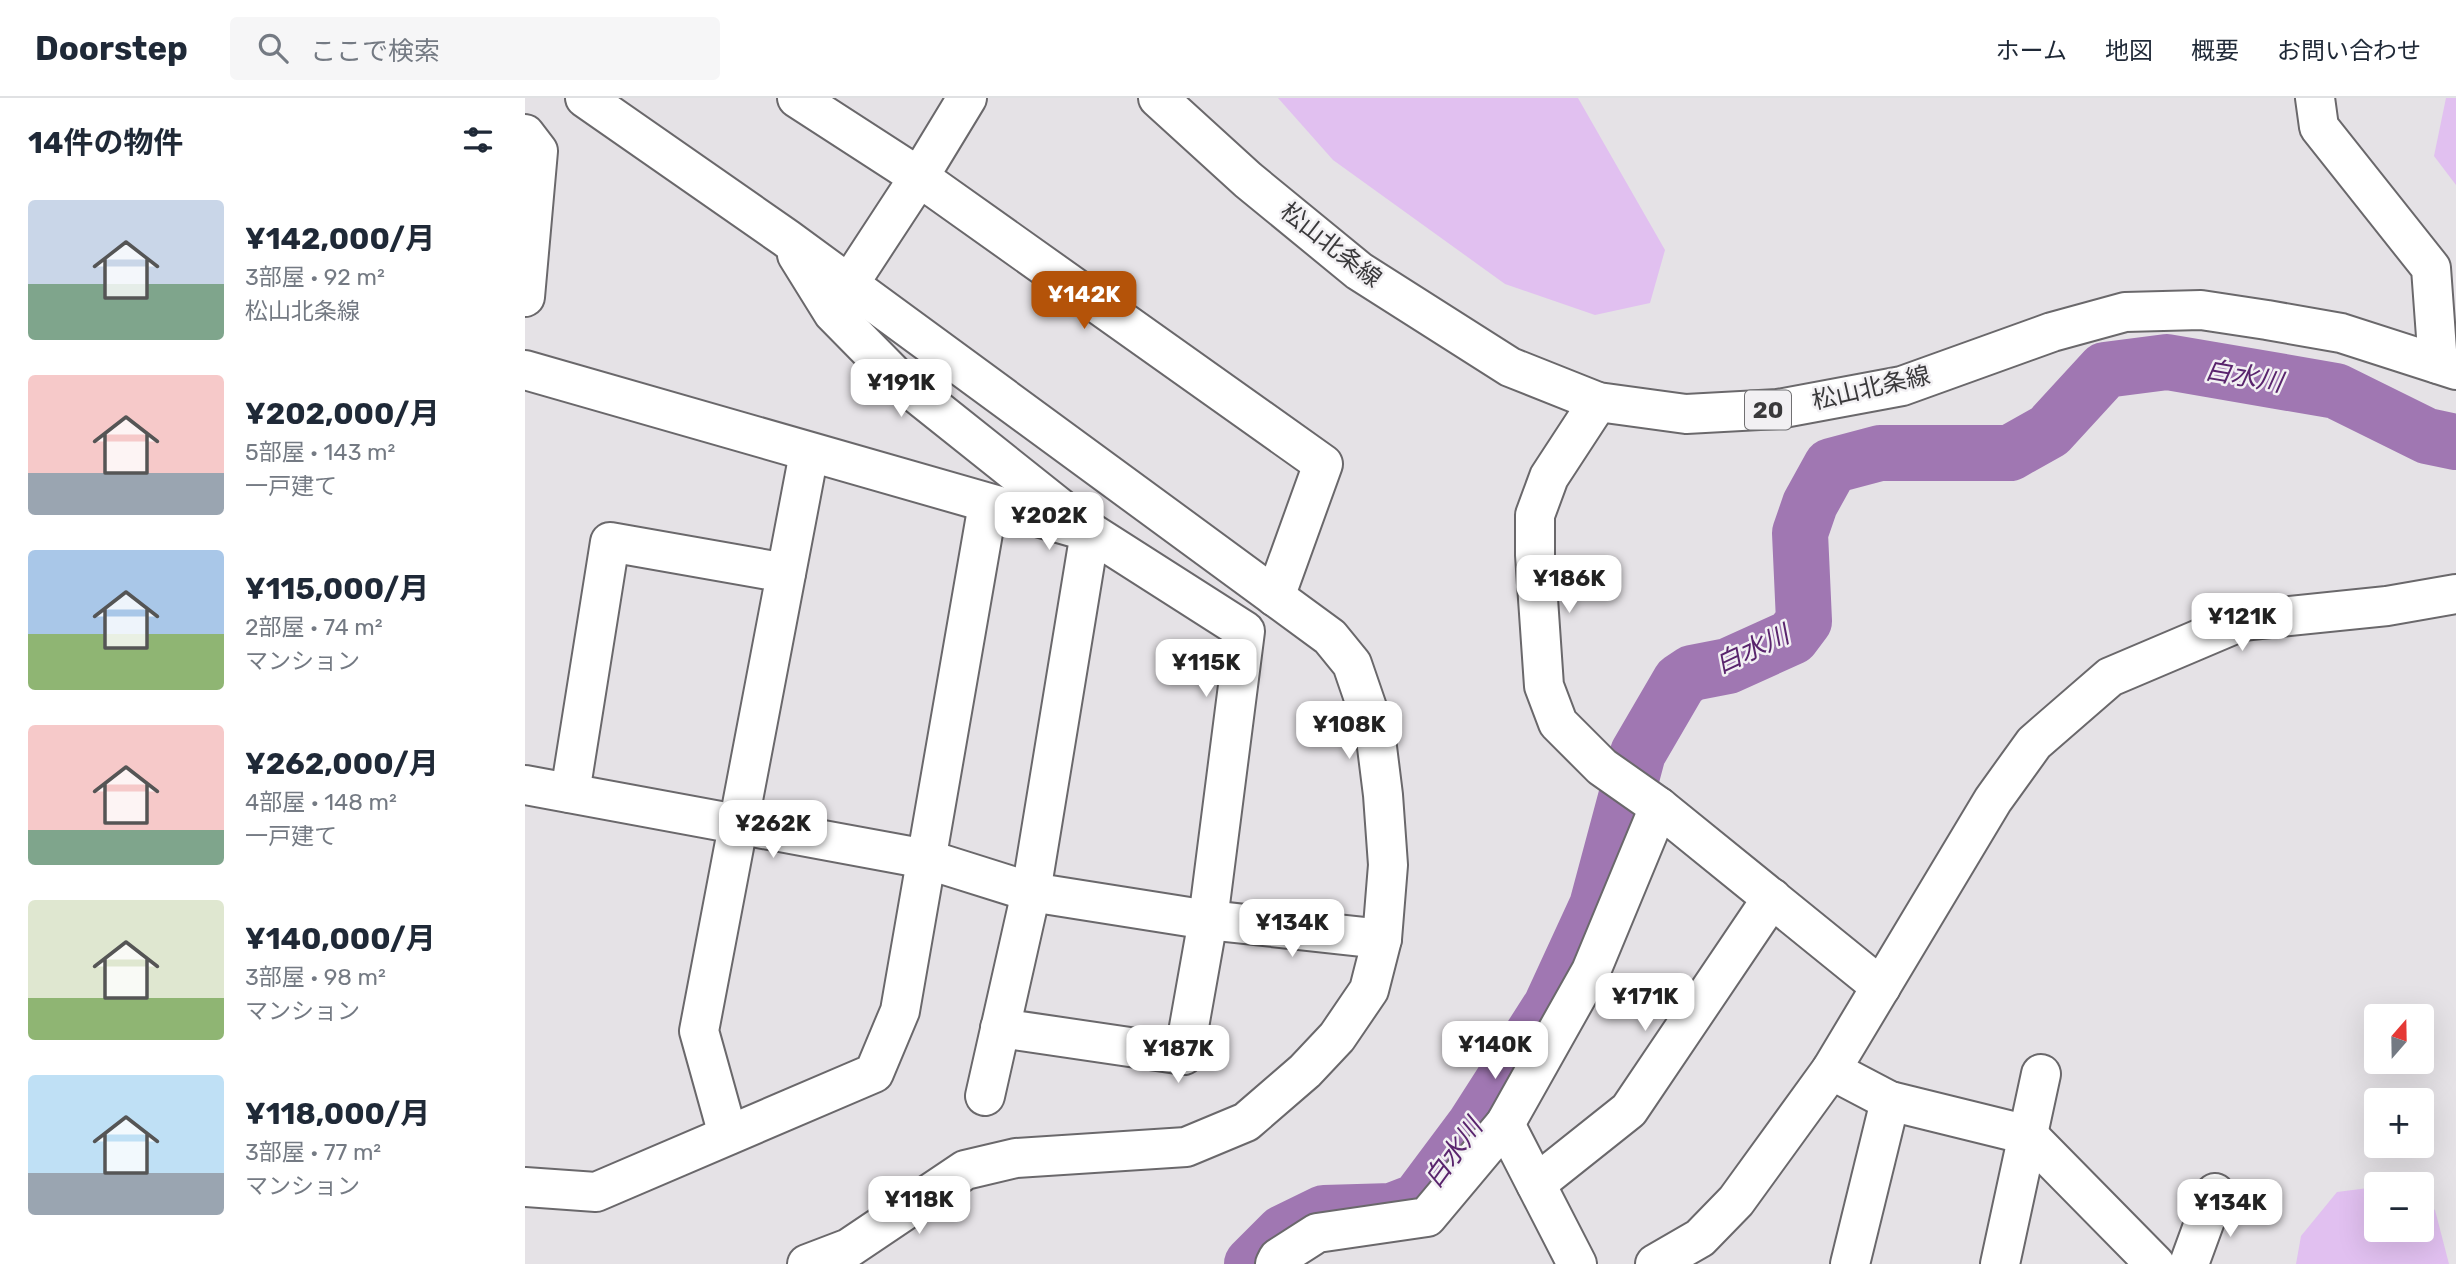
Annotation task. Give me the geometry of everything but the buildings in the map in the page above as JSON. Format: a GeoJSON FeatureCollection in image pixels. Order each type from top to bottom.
{"type":"FeatureCollection","features":[{"type":"Feature","properties":{"kind":"street"},"geometry":{"type":"LineString","coordinates":[[585,98],[786,238],[1330,637],[1352,664],[1375,731],[1388,865],[1383,939],[1369,990],[1337,1037],[1305,1071],[1246,1122],[1186,1147],[1016,1158],[965,1170],[849,1248],[807,1264]]}},
{"type":"Feature","properties":{"kind":"street"},"geometry":{"type":"LineString","coordinates":[[797,98],[919,177],[1323,464],[1275,597]]}},
{"type":"Feature","properties":{"kind":"street"},"geometry":{"type":"LineString","coordinates":[[849,284],[967,98]]}},
{"type":"Feature","properties":{"kind":"street","name":"松山北条線"},"geometry":{"type":"LineString","coordinates":[[1158,98],[1248,180],[1359,271],[1510,367],[1598,402],[1686,414],[1779,409],[1902,386],[2052,332],[2125,312],[2201,310],[2267,320],[2341,334],[2447,367]]}},
{"type":"Feature","properties":{"kind":"street"},"geometry":{"type":"LineString","coordinates":[[2315,98],[2319,127],[2431,268],[2447,367]]}},
{"type":"Feature","properties":{"kind":"street"},"geometry":{"type":"LineString","coordinates":[[525,134],[538,152],[525,297]]}},
{"type":"Feature","properties":{"kind":"street"},"geometry":{"type":"LineString","coordinates":[[786,238],[833,313],[898,379],[1090,532],[1245,631],[1208,920],[1184,1055],[1000,1028]]}},
{"type":"Feature","properties":{"kind":"street"},"geometry":{"type":"LineString","coordinates":[[525,370],[988,505],[1090,532]]}},
{"type":"Feature","properties":{"kind":"street"},"geometry":{"type":"LineString","coordinates":[[1598,402],[1549,477],[1535,515],[1543,686],[1558,723],[1602,766],[1659,807],[1881,987]]}},
{"type":"Feature","properties":{"kind":"street"},"geometry":{"type":"LineString","coordinates":[[728,1135],[699,1031],[809,453]]}},
{"type":"Feature","properties":{"kind":"street"},"geometry":{"type":"LineString","coordinates":[[525,1187],[596,1192],[874,1073],[900,1011],[988,505]]}},
{"type":"Feature","properties":{"kind":"street"},"geometry":{"type":"LineString","coordinates":[[985,1096],[1031,892],[1090,532]]}},
{"type":"Feature","properties":{"kind":"street"},"geometry":{"type":"LineString","coordinates":[[569,793],[610,542],[786,573]]}},
{"type":"Feature","properties":{"kind":"street"},"geometry":{"type":"LineString","coordinates":[[1655,1264],[1700,1238],[1736,1201],[1831,1070],[1993,800],[2034,743],[2110,677],[2242,621],[2388,606],[2456,594]]}},
{"type":"Feature","properties":{"kind":"street"},"geometry":{"type":"LineString","coordinates":[[525,785],[926,859],[1031,892],[1208,920],[1383,939]]}},
{"type":"Feature","properties":{"kind":"street"},"geometry":{"type":"LineString","coordinates":[[1275,1264],[1278,1258],[1317,1233],[1427,1217],[1506,1124],[1591,971],[1659,807]]}},
{"type":"Feature","properties":{"kind":"street"},"geometry":{"type":"LineString","coordinates":[[1536,1184],[1629,1110],[1772,898]]}},
{"type":"Feature","properties":{"kind":"street"},"geometry":{"type":"LineString","coordinates":[[1831,1070],[1890,1101],[2028,1135],[2155,1264]]}},
{"type":"Feature","properties":{"kind":"street"},"geometry":{"type":"LineString","coordinates":[[2000,1264],[2042,1074]]}},
{"type":"Feature","properties":{"kind":"street"},"geometry":{"type":"LineString","coordinates":[[1850,1264],[1890,1101]]}},
{"type":"Feature","properties":{"kind":"street"},"geometry":{"type":"LineString","coordinates":[[1506,1124],[1577,1264]]}},
{"type":"Feature","properties":{"kind":"street"},"geometry":{"type":"LineString","coordinates":[[2189,1264],[2215,1193]]}},
{"type":"Feature","properties":{"kind":"shaded area"},"geometry":{"type":"Polygon","coordinates":[[[1278,98],[1578,98],[1665,250],[1650,303],[1595,315],[1505,284],[1333,160],[1278,98]]]}},
{"type":"Feature","properties":{"kind":"shaded area"},"geometry":{"type":"Polygon","coordinates":[[[2446,98],[2456,98],[2456,185],[2434,156],[2446,98]]]}},
{"type":"Feature","properties":{"kind":"shaded area"},"geometry":{"type":"Polygon","coordinates":[[[2364,1189],[2364,1242],[2434,1242],[2435,1210],[2449,1264],[2296,1264],[2301,1236],[2337,1192],[2364,1189]]]}},
{"type":"Feature","properties":{"kind":"waterway","name":"白水川"},"geometry":{"type":"LineString","coordinates":[[1252,1264],[1283,1233],[1324,1213],[1392,1211],[1418,1201],[1474,1126],[1551,1006],[1597,906],[1638,753],[1680,681],[1692,673],[1728,666],[1792,637],[1804,621],[1800,533],[1810,504],[1831,466],[1880,453],[2010,453],[2049,431],[2105,370],[2167,362],[2336,391],[2427,436],[2456,442]]}}]}
